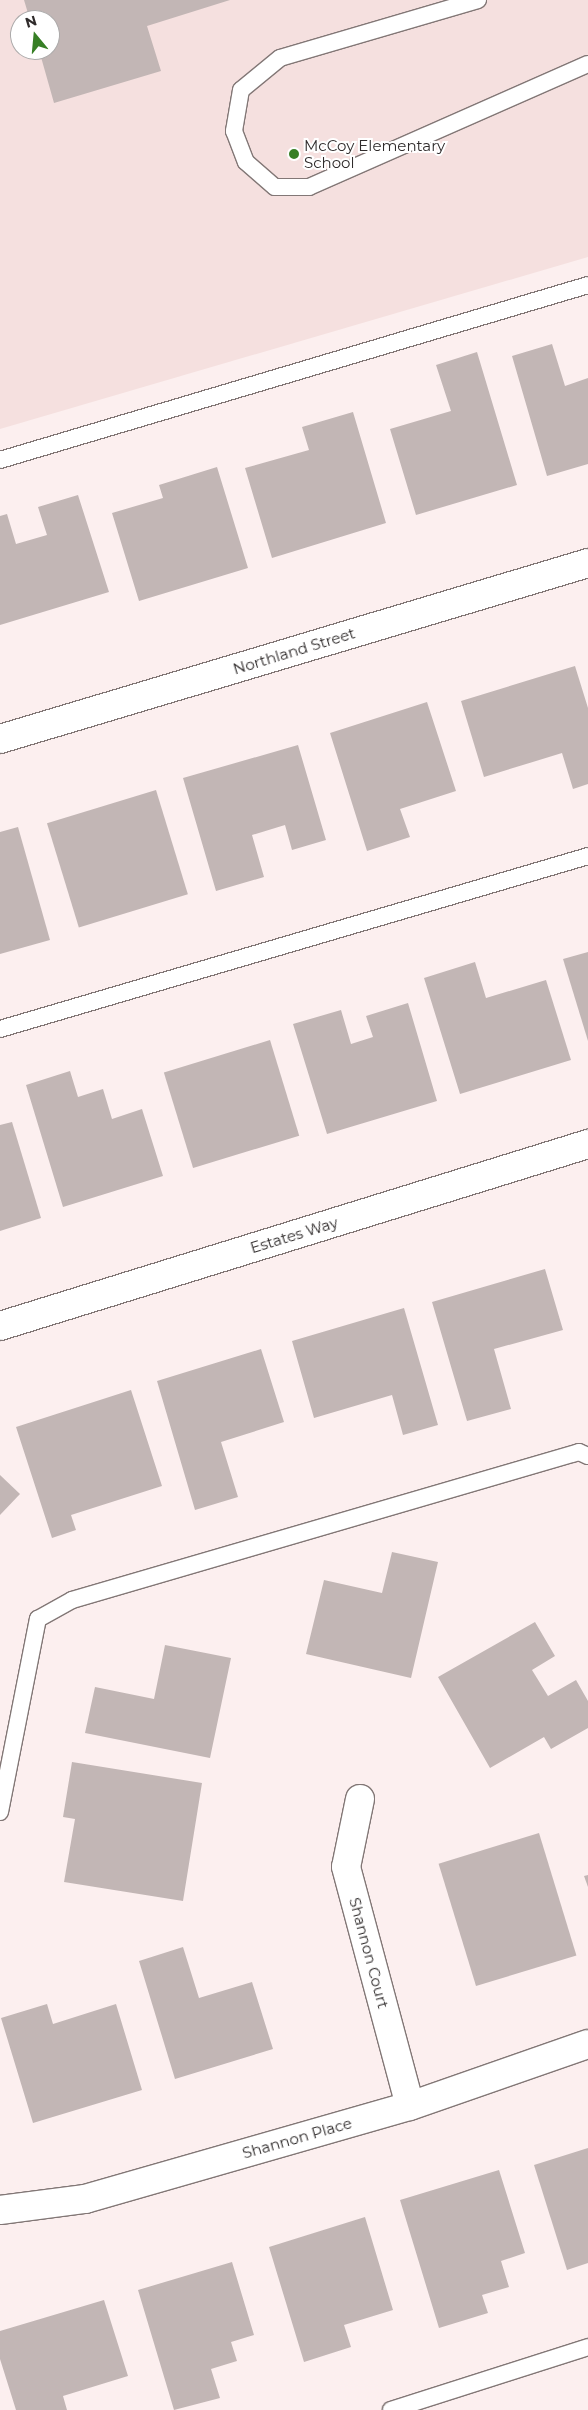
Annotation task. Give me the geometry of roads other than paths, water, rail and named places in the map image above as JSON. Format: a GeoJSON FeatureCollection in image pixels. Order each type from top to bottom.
{"type":"FeatureCollection","features":[{"type":"Feature","properties":{"kind":"street","name":"Northland Street"},"geometry":{"type":"LineString","coordinates":[[0,739],[588,563]]}},
{"type":"Feature","properties":{"kind":"street","name":"Estates Way"},"geometry":{"type":"LineString","coordinates":[[0,1326],[588,1144]]}},
{"type":"Feature","properties":{"kind":"street","name":"Shannon Court"},"geometry":{"type":"LineString","coordinates":[[360,1799],[346,1867],[410,2106]]}},
{"type":"Feature","properties":{"kind":"street","name":"Shannon Place"},"geometry":{"type":"LineString","coordinates":[[0,2210],[85,2199],[410,2106],[588,2044]]}},
{"type":"Feature","properties":{"kind":"lane"},"geometry":{"type":"LineString","coordinates":[[478,0],[280,58],[241,90],[234,131],[246,162],[275,187],[309,187],[588,64]]}},
{"type":"Feature","properties":{"kind":"lane"},"geometry":{"type":"LineString","coordinates":[[0,460],[588,285]]}},
{"type":"Feature","properties":{"kind":"lane"},"geometry":{"type":"LineString","coordinates":[[0,1029],[588,856]]}},
{"type":"Feature","properties":{"kind":"lane"},"geometry":{"type":"LineString","coordinates":[[0,1812],[38,1619],[72,1600],[579,1452],[588,1456]]}},
{"type":"Feature","properties":{"kind":"lane"},"geometry":{"type":"LineString","coordinates":[[391,2410],[588,2348]]}},
{"type":"Feature","properties":{"kind":"place","name":"McCoy Elementary School"},"geometry":{"type":"Point","coordinates":[294,154]}}]}
